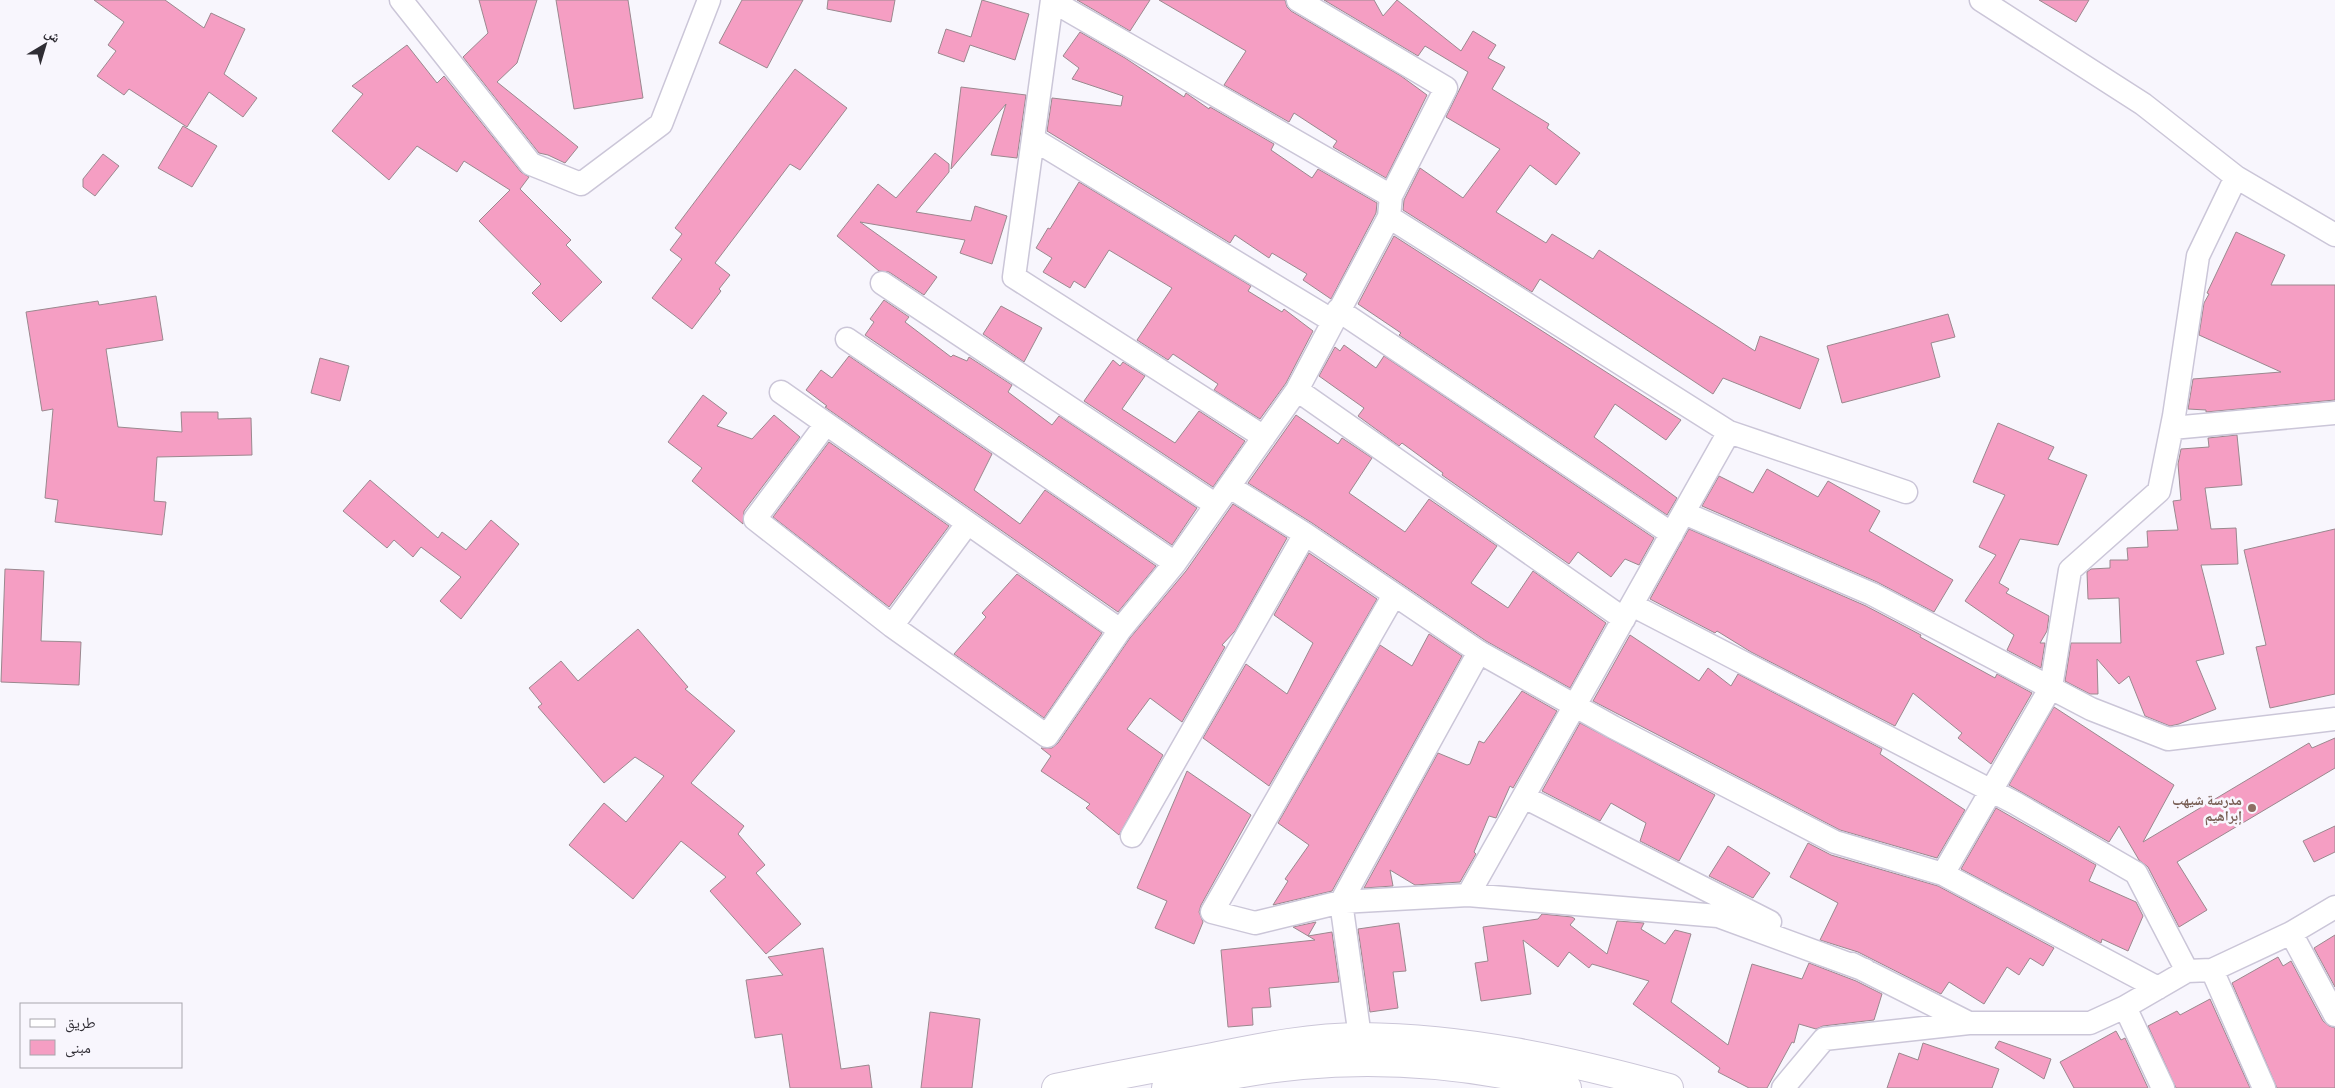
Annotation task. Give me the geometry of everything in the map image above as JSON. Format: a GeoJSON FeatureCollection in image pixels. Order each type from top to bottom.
{"type":"FeatureCollection","features":[{"type":"Feature","properties":{"kind":"street"},"geometry":{"type":"LineString","coordinates":[[401,0],[531,164],[581,184],[661,124],[709,0]]}},
{"type":"Feature","properties":{"kind":"street"},"geometry":{"type":"LineString","coordinates":[[826,424],[754,519],[892,626],[1047,736],[1120,630],[1175,563],[1297,390],[1390,206],[1446,88],[1298,0]]}},
{"type":"Feature","properties":{"kind":"street"},"geometry":{"type":"LineString","coordinates":[[1981,0],[2143,104],[2236,177],[2335,235]]}},
{"type":"Feature","properties":{"kind":"street"},"geometry":{"type":"LineString","coordinates":[[1264,437],[1014,277],[1052,1],[1390,206],[1729,432],[1906,492]]}},
{"type":"Feature","properties":{"kind":"street"},"geometry":{"type":"LineString","coordinates":[[1033,139],[1336,315],[1672,534]]}},
{"type":"Feature","properties":{"kind":"street"},"geometry":{"type":"LineString","coordinates":[[1942,874],[2051,687],[2070,570],[2159,491],[2172,428],[2198,256],[2236,177]]}},
{"type":"Feature","properties":{"kind":"street"},"geometry":{"type":"LineString","coordinates":[[882,283],[1216,505]]}},
{"type":"Feature","properties":{"kind":"street"},"geometry":{"type":"LineString","coordinates":[[847,340],[1175,563]]}},
{"type":"Feature","properties":{"kind":"street"},"geometry":{"type":"LineString","coordinates":[[1297,390],[1628,612],[1991,791],[2136,873],[2187,971]]}},
{"type":"Feature","properties":{"kind":"street"},"geometry":{"type":"LineString","coordinates":[[781,392],[966,524],[1120,630]]}},
{"type":"Feature","properties":{"kind":"street"},"geometry":{"type":"LineString","coordinates":[[2172,428],[2335,413]]}},
{"type":"Feature","properties":{"kind":"street"},"geometry":{"type":"LineString","coordinates":[[1468,895],[1729,432]]}},
{"type":"Feature","properties":{"kind":"street"},"geometry":{"type":"LineString","coordinates":[[1230,487],[1305,534],[1479,652],[1575,706],[1835,842],[1942,874],[2158,988]]}},
{"type":"Feature","properties":{"kind":"street"},"geometry":{"type":"LineString","coordinates":[[1684,513],[1872,594],[2092,709],[2168,739],[2335,720]]}},
{"type":"Feature","properties":{"kind":"street"},"geometry":{"type":"LineString","coordinates":[[892,626],[966,524]]}},
{"type":"Feature","properties":{"kind":"street"},"geometry":{"type":"LineString","coordinates":[[1132,836],[1305,534]]}},
{"type":"Feature","properties":{"kind":"street"},"geometry":{"type":"LineString","coordinates":[[1394,595],[1212,912],[1255,923],[1341,902],[1468,895],[1718,916],[1865,970]]}},
{"type":"Feature","properties":{"kind":"street"},"geometry":{"type":"LineString","coordinates":[[1360,1037],[1341,902],[1479,652]]}},
{"type":"Feature","properties":{"kind":"street"},"geometry":{"type":"LineString","coordinates":[[1524,797],[1969,1023]]}},
{"type":"Feature","properties":{"kind":"street"},"geometry":{"type":"LineString","coordinates":[[1783,1088],[1824,1040],[1969,1023],[2090,1023],[2125,1007],[2187,971],[2212,970],[2291,933],[2335,907]]}},
{"type":"Feature","properties":{"kind":"street"},"geometry":{"type":"LineString","coordinates":[[2291,933],[2335,1015]]}},
{"type":"Feature","properties":{"kind":"street"},"geometry":{"type":"LineString","coordinates":[[2212,970],[2264,1088]]}},
{"type":"Feature","properties":{"kind":"street"},"geometry":{"type":"LineString","coordinates":[[2125,1007],[2163,1088]]}},
{"type":"Feature","properties":{"kind":"street"},"geometry":{"type":"LineString","coordinates":[[1056,1088],[1313,1039],[1360,1037],[1423,1040],[1500,1048],[1554,1058],[1669,1088]]}},
{"type":"Feature","properties":{"kind":"street"},"geometry":{"type":"LineString","coordinates":[[1166,1088],[1302,1065],[1366,1062],[1438,1065],[1492,1072],[1567,1088]]}},
{"type":"Feature","properties":{"kind":"building"},"geometry":{"type":"Polygon","coordinates":[[[94,0],[165,0],[204,28],[211,13],[245,29],[224,74],[257,98],[243,117],[209,92],[187,127],[129,89],[124,95],[97,76],[116,51],[108,45],[124,22],[94,0]]]}},
{"type":"Feature","properties":{"kind":"building"},"geometry":{"type":"Polygon","coordinates":[[[479,0],[537,0],[517,63],[497,82],[578,147],[565,163],[539,153],[463,57],[488,33],[479,0]]]}},
{"type":"Feature","properties":{"kind":"building"},"geometry":{"type":"Polygon","coordinates":[[[556,0],[628,0],[643,98],[574,109],[556,0]]]}},
{"type":"Feature","properties":{"kind":"building"},"geometry":{"type":"Polygon","coordinates":[[[742,0],[803,0],[767,68],[719,43],[742,0]]]}},
{"type":"Feature","properties":{"kind":"building"},"geometry":{"type":"Polygon","coordinates":[[[828,0],[895,0],[891,22],[827,9],[828,0]]]}},
{"type":"Feature","properties":{"kind":"building"},"geometry":{"type":"Polygon","coordinates":[[[982,0],[1029,14],[1015,60],[970,45],[964,62],[938,53],[946,29],[971,37],[982,0]]]}},
{"type":"Feature","properties":{"kind":"building"},"geometry":{"type":"Polygon","coordinates":[[[1077,0],[1150,0],[1130,31],[1077,0]]]}},
{"type":"Feature","properties":{"kind":"building"},"geometry":{"type":"Polygon","coordinates":[[[1159,0],[1285,0],[1287,7],[1291,11],[1401,76],[1427,95],[1386,178],[1333,147],[1337,141],[1294,113],[1289,122],[1224,85],[1246,51],[1159,0]]]}},
{"type":"Feature","properties":{"kind":"building"},"geometry":{"type":"Polygon","coordinates":[[[1324,0],[1374,0],[1383,16],[1397,0],[1461,51],[1473,31],[1496,45],[1488,58],[1505,67],[1492,89],[1549,124],[1547,128],[1580,153],[1556,185],[1530,165],[1496,212],[1546,243],[1552,234],[1593,259],[1599,250],[1755,351],[1760,336],[1819,359],[1800,409],[1723,378],[1713,394],[1540,279],[1532,292],[1403,210],[1404,200],[1420,168],[1463,198],[1500,149],[1446,117],[1468,72],[1425,46],[1418,56],[1324,0]]]}},
{"type":"Feature","properties":{"kind":"building"},"geometry":{"type":"Polygon","coordinates":[[[2039,0],[2089,0],[2076,22],[2039,0]]]}},
{"type":"Feature","properties":{"kind":"building"},"geometry":{"type":"Polygon","coordinates":[[[1080,32],[1125,58],[1184,97],[1186,93],[1209,109],[1210,107],[1274,144],[1271,150],[1312,178],[1318,169],[1377,203],[1376,213],[1331,299],[1303,280],[1307,274],[1272,253],[1269,258],[1235,235],[1230,243],[1047,131],[1052,98],[1121,106],[1123,96],[1072,79],[1079,68],[1063,56],[1080,32]]]}},
{"type":"Feature","properties":{"kind":"building"},"geometry":{"type":"Polygon","coordinates":[[[407,45],[437,83],[444,76],[521,172],[529,177],[520,189],[571,240],[566,245],[602,282],[561,322],[532,293],[541,284],[479,221],[510,190],[464,161],[457,172],[417,146],[389,180],[332,131],[363,94],[352,86],[407,45]]]}},
{"type":"Feature","properties":{"kind":"building"},"geometry":{"type":"Polygon","coordinates":[[[795,69],[847,108],[800,170],[790,164],[715,263],[730,275],[719,289],[721,291],[692,329],[652,298],[682,259],[670,250],[682,234],[675,228],[795,69]]]}},
{"type":"Feature","properties":{"kind":"building"},"geometry":{"type":"Polygon","coordinates":[[[961,87],[1026,95],[1017,158],[991,155],[1006,104],[951,169],[961,87]]]}},
{"type":"Feature","properties":{"kind":"building"},"geometry":{"type":"Polygon","coordinates":[[[183,126],[217,146],[192,187],[158,168],[183,126]]]}},
{"type":"Feature","properties":{"kind":"building"},"geometry":{"type":"Polygon","coordinates":[[[935,153],[949,164],[949,172],[916,212],[971,221],[975,206],[1007,216],[992,264],[960,253],[965,240],[860,222],[937,277],[924,295],[889,272],[879,271],[837,236],[878,184],[896,198],[935,153]]]}},
{"type":"Feature","properties":{"kind":"building"},"geometry":{"type":"Polygon","coordinates":[[[103,154],[119,166],[95,196],[83,187],[83,179],[103,154]]]}},
{"type":"Feature","properties":{"kind":"building"},"geometry":{"type":"Polygon","coordinates":[[[1079,182],[1251,286],[1248,291],[1282,312],[1284,309],[1313,331],[1286,383],[1260,419],[1214,390],[1218,384],[1173,354],[1168,360],[1137,340],[1172,288],[1109,250],[1085,288],[1074,281],[1070,288],[1043,272],[1052,258],[1036,248],[1079,182]]]}},
{"type":"Feature","properties":{"kind":"building"},"geometry":{"type":"Polygon","coordinates":[[[2236,232],[2285,255],[2271,285],[2335,285],[2335,400],[2206,412],[2206,410],[2188,409],[2193,379],[2281,372],[2199,335],[2204,303],[2209,294],[2207,293],[2236,232]]]}},
{"type":"Feature","properties":{"kind":"building"},"geometry":{"type":"Polygon","coordinates":[[[1394,236],[1681,420],[1666,440],[1615,404],[1594,437],[1677,498],[1667,515],[1399,335],[1401,333],[1358,304],[1394,236]]]}},
{"type":"Feature","properties":{"kind":"building"},"geometry":{"type":"Polygon","coordinates":[[[156,296],[163,340],[106,349],[118,427],[182,432],[181,412],[218,412],[218,419],[251,418],[252,455],[157,457],[154,501],[166,502],[162,535],[55,522],[58,500],[45,498],[53,409],[42,411],[26,312],[98,301],[99,305],[156,296]]]}},
{"type":"Feature","properties":{"kind":"building"},"geometry":{"type":"Polygon","coordinates":[[[884,300],[909,317],[905,322],[951,357],[953,355],[967,361],[969,357],[1012,385],[1008,392],[1052,425],[1059,416],[1197,508],[1172,545],[865,335],[874,322],[870,319],[884,300]]]}},
{"type":"Feature","properties":{"kind":"building"},"geometry":{"type":"Polygon","coordinates":[[[1001,306],[1042,328],[1024,362],[983,334],[1001,306]]]}},
{"type":"Feature","properties":{"kind":"building"},"geometry":{"type":"Polygon","coordinates":[[[1948,314],[1955,337],[1931,343],[1940,377],[1842,403],[1827,346],[1948,314]]]}},
{"type":"Feature","properties":{"kind":"building"},"geometry":{"type":"Polygon","coordinates":[[[1344,345],[1376,368],[1384,356],[1654,538],[1639,565],[1625,559],[1611,577],[1578,552],[1569,564],[1442,475],[1443,473],[1402,443],[1399,446],[1358,416],[1364,408],[1319,376],[1335,347],[1340,351],[1344,345]]]}},
{"type":"Feature","properties":{"kind":"building"},"geometry":{"type":"Polygon","coordinates":[[[849,356],[992,454],[974,490],[1020,524],[1045,490],[1156,566],[1118,612],[825,407],[827,406],[806,390],[821,370],[832,378],[849,356]]]}},
{"type":"Feature","properties":{"kind":"building"},"geometry":{"type":"Polygon","coordinates":[[[320,358],[349,366],[340,401],[311,393],[320,358]]]}},
{"type":"Feature","properties":{"kind":"building"},"geometry":{"type":"Polygon","coordinates":[[[1113,360],[1120,366],[1123,362],[1145,376],[1122,409],[1175,443],[1199,411],[1245,441],[1213,487],[1084,401],[1113,360]]]}},
{"type":"Feature","properties":{"kind":"building"},"geometry":{"type":"Polygon","coordinates":[[[703,395],[727,413],[717,426],[752,439],[774,415],[800,437],[744,511],[743,524],[692,481],[702,468],[668,442],[703,395]]]}},
{"type":"Feature","properties":{"kind":"building"},"geometry":{"type":"Polygon","coordinates":[[[1296,415],[1338,444],[1342,438],[1372,458],[1349,493],[1405,532],[1429,499],[1497,546],[1471,583],[1508,608],[1533,571],[1606,623],[1570,688],[1486,641],[1312,523],[1248,483],[1296,415]]]}},
{"type":"Feature","properties":{"kind":"building"},"geometry":{"type":"Polygon","coordinates":[[[1998,423],[2054,447],[2048,459],[2087,475],[2058,545],[2020,539],[1999,583],[2009,589],[2006,593],[2049,616],[2047,631],[2040,643],[2045,643],[2041,668],[2007,650],[2014,635],[1965,601],[1996,555],[1979,547],[2005,495],[1973,482],[1998,423]]]}},
{"type":"Feature","properties":{"kind":"building"},"geometry":{"type":"Polygon","coordinates":[[[2237,435],[2242,485],[2205,488],[2211,529],[2236,528],[2238,564],[2201,565],[2224,654],[2196,661],[2216,709],[2170,726],[2145,716],[2129,676],[2119,684],[2097,659],[2098,694],[2090,694],[2065,681],[2071,643],[2121,643],[2119,598],[2088,599],[2087,572],[2091,569],[2110,568],[2110,560],[2128,560],[2127,548],[2148,547],[2147,531],[2178,530],[2173,501],[2181,500],[2178,464],[2181,449],[2209,447],[2208,438],[2237,435]]]}},
{"type":"Feature","properties":{"kind":"building"},"geometry":{"type":"Polygon","coordinates":[[[829,442],[949,526],[889,607],[773,517],[829,442]]]}},
{"type":"Feature","properties":{"kind":"building"},"geometry":{"type":"Polygon","coordinates":[[[1767,469],[1818,497],[1828,481],[1880,511],[1869,531],[1953,580],[1934,612],[1877,582],[1702,506],[1719,476],[1753,493],[1767,469]]]}},
{"type":"Feature","properties":{"kind":"building"},"geometry":{"type":"Polygon","coordinates":[[[370,480],[438,538],[442,532],[466,550],[491,520],[519,544],[461,619],[440,601],[461,577],[421,547],[413,557],[394,540],[387,548],[343,511],[370,480]]]}},
{"type":"Feature","properties":{"kind":"building"},"geometry":{"type":"Polygon","coordinates":[[[1233,504],[1287,538],[1235,631],[1222,645],[1225,647],[1182,722],[1150,698],[1127,729],[1163,755],[1119,835],[1086,808],[1090,804],[1041,771],[1051,756],[1041,748],[1052,748],[1058,743],[1130,638],[1186,571],[1233,504]]]}},
{"type":"Feature","properties":{"kind":"building"},"geometry":{"type":"Polygon","coordinates":[[[1689,529],[1866,606],[1995,678],[1997,674],[2032,693],[1991,764],[1958,738],[1962,733],[1913,693],[1895,726],[1751,652],[1717,631],[1715,633],[1650,599],[1689,529]]]}},
{"type":"Feature","properties":{"kind":"building"},"geometry":{"type":"Polygon","coordinates":[[[2335,529],[2335,694],[2270,708],[2256,647],[2266,645],[2244,550],[2335,529]]]}},
{"type":"Feature","properties":{"kind":"building"},"geometry":{"type":"Polygon","coordinates":[[[1309,553],[1377,599],[1269,786],[1203,738],[1246,664],[1287,694],[1313,643],[1274,615],[1309,553]]]}},
{"type":"Feature","properties":{"kind":"building"},"geometry":{"type":"Polygon","coordinates":[[[5,569],[44,571],[41,641],[81,642],[79,685],[1,682],[5,569]]]}},
{"type":"Feature","properties":{"kind":"building"},"geometry":{"type":"Polygon","coordinates":[[[1017,574],[1102,633],[1044,718],[954,654],[986,617],[982,613],[1017,574]]]}},
{"type":"Feature","properties":{"kind":"building"},"geometry":{"type":"Polygon","coordinates":[[[638,629],[688,687],[685,689],[735,731],[691,783],[744,826],[738,834],[765,865],[756,873],[801,924],[766,954],[710,891],[726,877],[681,841],[633,899],[569,845],[604,803],[626,822],[664,776],[635,757],[604,783],[538,707],[542,704],[529,688],[561,661],[578,681],[638,629]]]}},
{"type":"Feature","properties":{"kind":"building"},"geometry":{"type":"Polygon","coordinates":[[[1429,634],[1462,656],[1332,891],[1273,905],[1288,881],[1285,879],[1309,845],[1278,823],[1380,645],[1412,666],[1429,634]]]}},
{"type":"Feature","properties":{"kind":"building"},"geometry":{"type":"Polygon","coordinates":[[[1630,635],[1699,681],[1708,668],[1731,686],[1738,674],[1882,749],[1880,754],[1965,810],[1937,858],[1840,830],[1593,701],[1630,635]]]}},
{"type":"Feature","properties":{"kind":"building"},"geometry":{"type":"Polygon","coordinates":[[[1522,691],[1557,711],[1513,788],[1510,786],[1496,818],[1489,816],[1474,852],[1476,854],[1460,882],[1415,885],[1390,870],[1393,886],[1364,888],[1438,753],[1467,765],[1470,764],[1479,741],[1484,743],[1522,691]]]}},
{"type":"Feature","properties":{"kind":"building"},"geometry":{"type":"Polygon","coordinates":[[[2054,707],[2174,785],[2143,842],[2309,743],[2312,748],[2335,738],[2335,768],[2177,862],[2207,910],[2179,927],[2148,867],[2139,860],[2119,826],[2109,842],[2009,785],[2054,707]]]}},
{"type":"Feature","properties":{"kind":"building"},"geometry":{"type":"Polygon","coordinates":[[[1580,723],[1715,795],[1679,861],[1640,841],[1646,823],[1611,803],[1600,821],[1542,791],[1580,723]]]}},
{"type":"Feature","properties":{"kind":"building"},"geometry":{"type":"Polygon","coordinates":[[[1187,771],[1251,815],[1201,905],[1199,912],[1203,922],[1194,944],[1155,928],[1167,901],[1137,888],[1187,771]]]}},
{"type":"Feature","properties":{"kind":"building"},"geometry":{"type":"Polygon","coordinates":[[[1996,808],[2096,865],[2089,881],[2136,902],[2143,916],[2128,951],[2102,939],[2101,943],[1961,869],[1996,808]]]}},
{"type":"Feature","properties":{"kind":"building"},"geometry":{"type":"Polygon","coordinates":[[[2335,826],[2335,852],[2314,862],[2303,841],[2335,826]]]}},
{"type":"Feature","properties":{"kind":"building"},"geometry":{"type":"Polygon","coordinates":[[[1808,843],[1831,855],[1938,886],[2054,948],[2043,966],[2030,958],[2019,975],[2007,967],[1984,1004],[1949,982],[1941,994],[1858,952],[1820,940],[1838,903],[1790,877],[1808,843]]]}},
{"type":"Feature","properties":{"kind":"building"},"geometry":{"type":"Polygon","coordinates":[[[1728,846],[1770,873],[1753,898],[1709,876],[1728,846]]]}},
{"type":"Feature","properties":{"kind":"building"},"geometry":{"type":"Polygon","coordinates":[[[1542,914],[1572,917],[1575,919],[1570,925],[1607,954],[1617,921],[1644,923],[1641,929],[1665,944],[1675,930],[1691,934],[1671,1002],[1728,1045],[1752,964],[1802,979],[1809,963],[1856,981],[1882,994],[1874,1020],[1823,1026],[1816,1029],[1799,1024],[1794,1043],[1792,1042],[1767,1088],[1749,1088],[1718,1072],[1720,1068],[1633,1004],[1649,981],[1592,964],[1589,968],[1569,952],[1558,967],[1523,940],[1531,994],[1481,1001],[1475,963],[1488,961],[1483,927],[1538,919],[1542,914]]]}},
{"type":"Feature","properties":{"kind":"building"},"geometry":{"type":"Polygon","coordinates":[[[1316,922],[1308,936],[1293,927],[1316,922]]]}},
{"type":"Feature","properties":{"kind":"building"},"geometry":{"type":"Polygon","coordinates":[[[1399,923],[1406,971],[1393,972],[1398,1008],[1370,1012],[1358,929],[1399,923]]]}},
{"type":"Feature","properties":{"kind":"building"},"geometry":{"type":"Polygon","coordinates":[[[1332,932],[1339,982],[1269,988],[1271,1007],[1252,1008],[1253,1025],[1228,1027],[1221,950],[1315,940],[1308,936],[1332,932]]]}},
{"type":"Feature","properties":{"kind":"building"},"geometry":{"type":"Polygon","coordinates":[[[2335,935],[2335,987],[2314,948],[2335,935]]]}},
{"type":"Feature","properties":{"kind":"building"},"geometry":{"type":"Polygon","coordinates":[[[823,948],[841,1069],[869,1065],[872,1088],[790,1088],[782,1034],[755,1038],[746,980],[783,975],[768,957],[823,948]]]}},
{"type":"Feature","properties":{"kind":"building"},"geometry":{"type":"Polygon","coordinates":[[[2278,957],[2283,966],[2291,961],[2323,1021],[2335,1028],[2335,1088],[2277,1088],[2232,983],[2278,957]]]}},
{"type":"Feature","properties":{"kind":"building"},"geometry":{"type":"Polygon","coordinates":[[[2210,999],[2250,1088],[2176,1088],[2148,1026],[2177,1011],[2180,1015],[2210,999]]]}},
{"type":"Feature","properties":{"kind":"building"},"geometry":{"type":"Polygon","coordinates":[[[930,1012],[980,1019],[972,1088],[921,1088],[930,1012]]]}},
{"type":"Feature","properties":{"kind":"building"},"geometry":{"type":"Polygon","coordinates":[[[2116,1031],[2121,1040],[2125,1038],[2148,1088],[2074,1088],[2060,1062],[2116,1031]]]}},
{"type":"Feature","properties":{"kind":"building"},"geometry":{"type":"Polygon","coordinates":[[[1999,1041],[2051,1059],[2044,1079],[1995,1048],[1999,1041]]]}},
{"type":"Feature","properties":{"kind":"building"},"geometry":{"type":"Polygon","coordinates":[[[1923,1043],[1999,1069],[1992,1088],[1887,1088],[1899,1053],[1918,1060],[1923,1043]]]}},
{"type":"Feature","properties":{"kind":"place","name":"مدرسة شيهب إبراهيم"},"geometry":{"type":"Point","coordinates":[2252,808]}}]}
